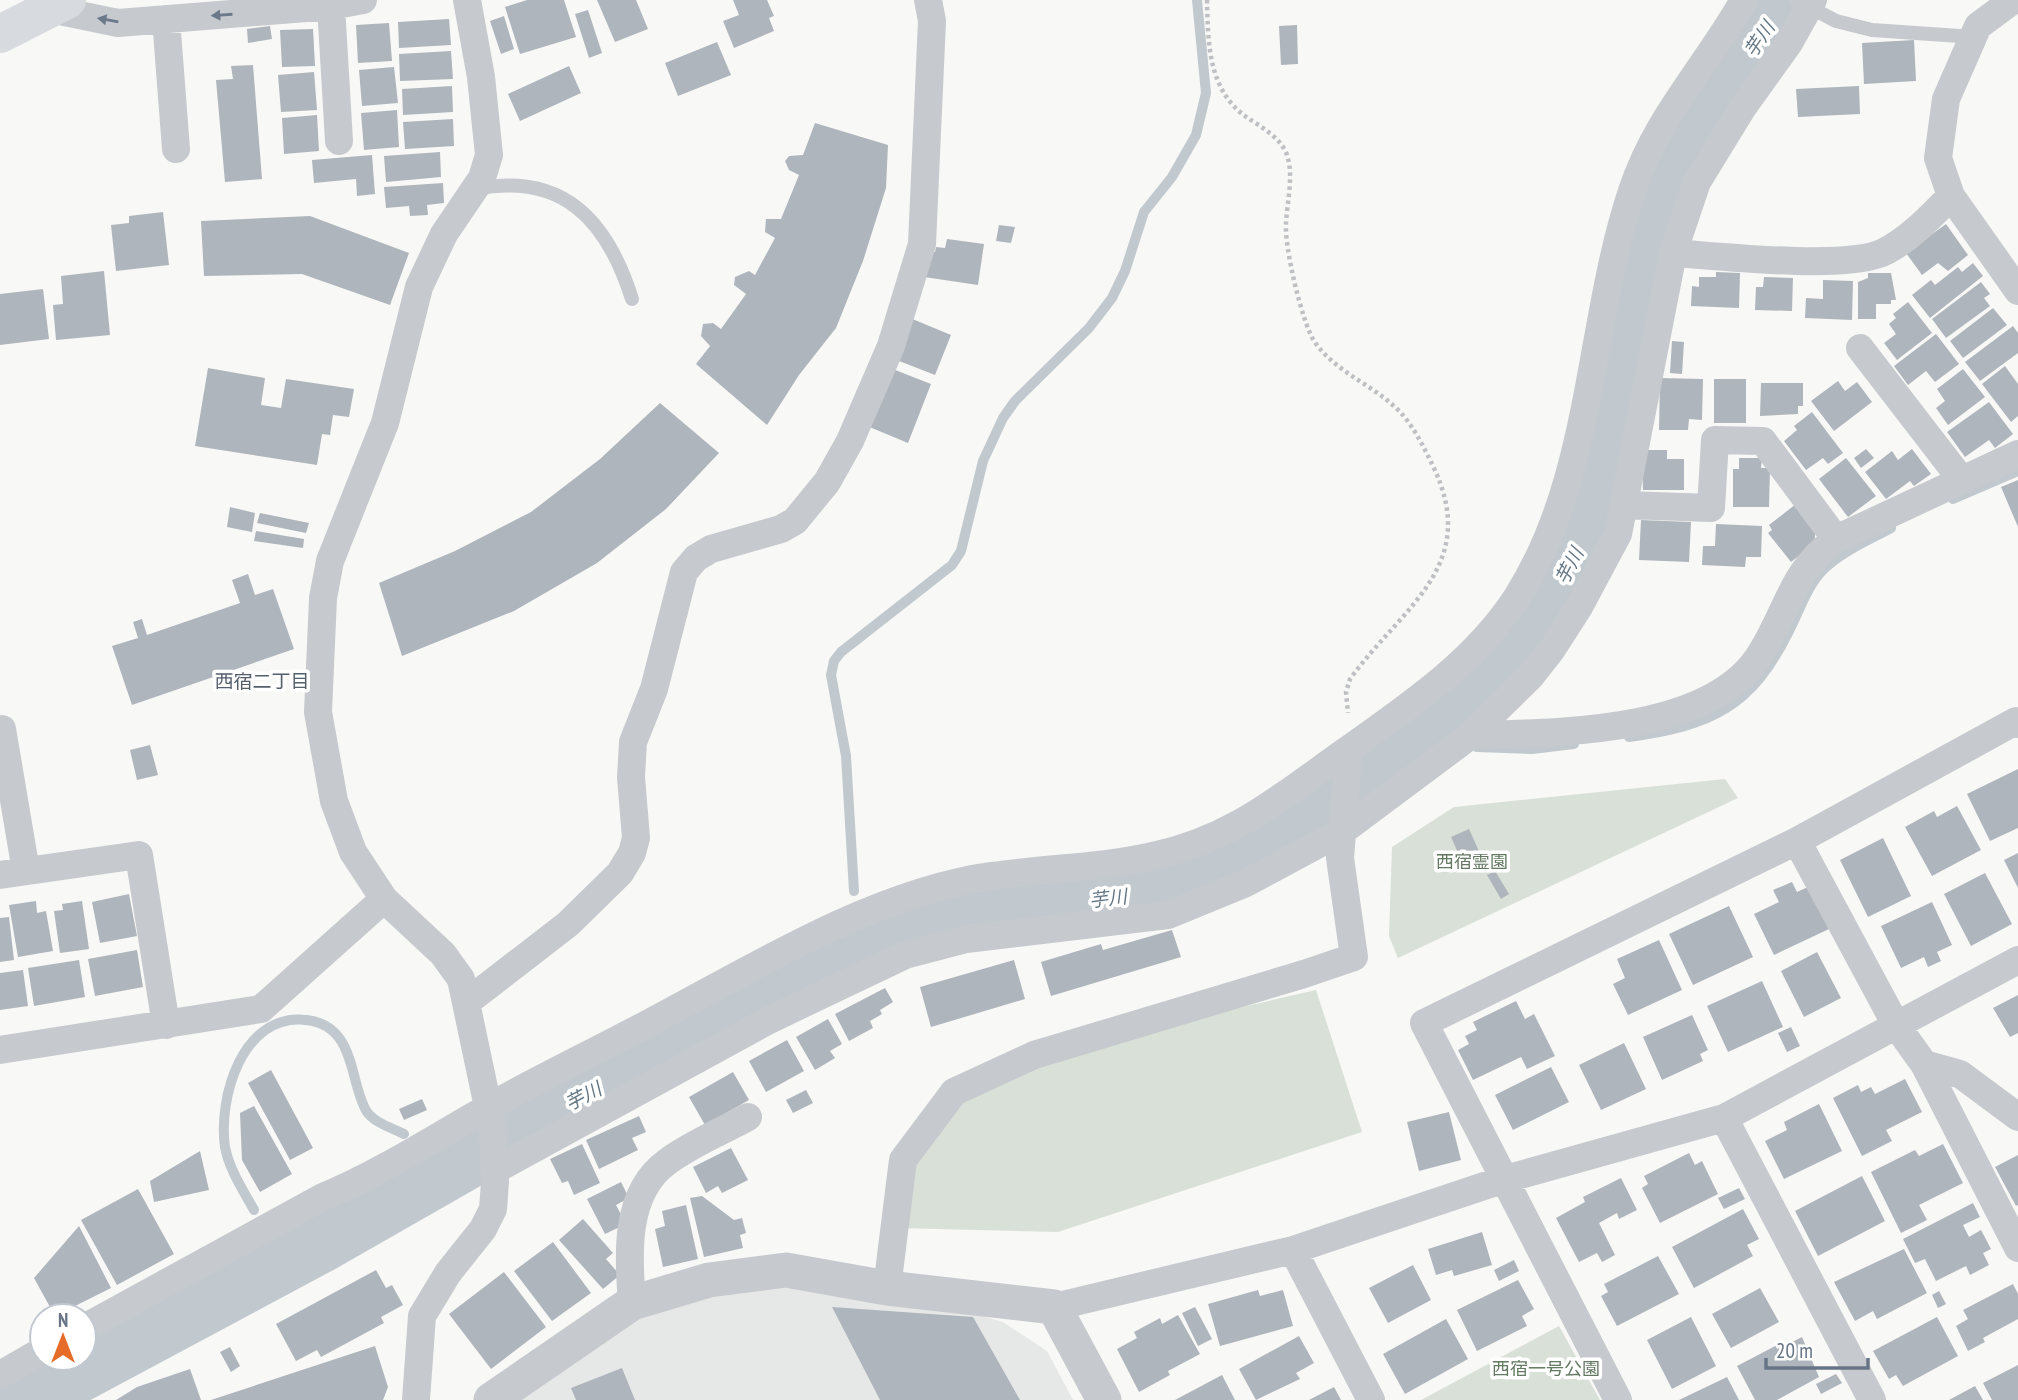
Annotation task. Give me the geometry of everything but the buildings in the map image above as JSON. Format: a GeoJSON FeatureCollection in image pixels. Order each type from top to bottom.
{"type":"FeatureCollection","features":[{"type":"Feature","properties":{"kind":"highway"},"geometry":{"type":"LineString","coordinates":[[0,34],[58,5]]}},
{"type":"Feature","properties":{"kind":"street"},"geometry":{"type":"LineString","coordinates":[[58,5],[118,23],[331,6],[363,0]]}},
{"type":"Feature","properties":{"kind":"street"},"geometry":{"type":"LineString","coordinates":[[416,1400],[422,1316],[448,1273],[489,1219],[495,1198],[490,1117],[461,979],[451,964],[384,900],[345,835],[320,730],[326,577],[385,424],[419,287],[439,243],[482,178],[489,155],[481,77],[467,0]]}},
{"type":"Feature","properties":{"kind":"street"},"geometry":{"type":"LineString","coordinates":[[467,1002],[568,924],[620,873],[632,853],[636,838],[631,790],[633,741],[654,690],[684,572],[696,558],[711,549],[781,529],[795,522],[827,482],[850,441],[891,346],[922,244],[932,21],[928,0]]}},
{"type":"Feature","properties":{"kind":"street"},"geometry":{"type":"LineString","coordinates":[[98,1320],[321,1198],[351,1186],[490,1117],[770,957],[860,915],[950,884],[998,875],[1148,858],[1207,841],[1258,816],[1348,761],[1476,650],[1504,616],[1533,569],[1564,487],[1612,260],[1640,167],[1662,121],[1744,0]]}},
{"type":"Feature","properties":{"kind":"street"},"geometry":{"type":"LineString","coordinates":[[2012,0],[1978,26],[1946,99],[1938,158],[1951,195],[2018,292]]}},
{"type":"Feature","properties":{"kind":"street"},"geometry":{"type":"LineString","coordinates":[[495,1168],[769,1020],[905,956],[967,939],[1168,915],[1246,883],[1342,824],[1471,735],[1530,677],[1559,639],[1618,534],[1626,505],[1673,253],[1697,181],[1743,107],[1789,43],[1805,3]]}},
{"type":"Feature","properties":{"kind":"street"},"geometry":{"type":"LineString","coordinates":[[331,6],[338,141]]}},
{"type":"Feature","properties":{"kind":"street"},"geometry":{"type":"LineString","coordinates":[[166,19],[176,149]]}},
{"type":"Feature","properties":{"kind":"street"},"geometry":{"type":"LineString","coordinates":[[1673,253],[1829,262],[1884,253],[1919,228],[1951,195]]}},
{"type":"Feature","properties":{"kind":"street"},"geometry":{"type":"LineString","coordinates":[[1860,348],[1961,479]]}},
{"type":"Feature","properties":{"kind":"street"},"geometry":{"type":"LineString","coordinates":[[1626,505],[1711,508],[1715,440],[1763,441],[1836,539]]}},
{"type":"Feature","properties":{"kind":"street"},"geometry":{"type":"LineString","coordinates":[[1471,735],[1538,734],[1639,721],[1673,715],[1709,701],[1735,684],[1749,670],[1765,646],[1801,572],[1815,555],[1836,539],[2018,454]]}},
{"type":"Feature","properties":{"kind":"street"},"geometry":{"type":"LineString","coordinates":[[1618,1400],[1502,1180],[1424,1023],[1797,841],[2016,721],[2018,724]]}},
{"type":"Feature","properties":{"kind":"street"},"geometry":{"type":"LineString","coordinates":[[2,729],[13,873],[139,855],[166,1025]]}},
{"type":"Feature","properties":{"kind":"street"},"geometry":{"type":"LineString","coordinates":[[887,1287],[903,1160],[954,1091],[1034,1055],[1304,975],[1354,957],[1340,858],[1348,761]]}},
{"type":"Feature","properties":{"kind":"street"},"geometry":{"type":"LineString","coordinates":[[1797,841],[1896,1025],[1924,1064],[2018,1248]]}},
{"type":"Feature","properties":{"kind":"street"},"geometry":{"type":"LineString","coordinates":[[0,1050],[261,1009],[384,900]]}},
{"type":"Feature","properties":{"kind":"street"},"geometry":{"type":"LineString","coordinates":[[491,1400],[632,1303],[709,1280],[786,1270],[887,1287],[1054,1307],[1293,1250],[1502,1180],[1724,1118],[2018,960]]}},
{"type":"Feature","properties":{"kind":"street"},"geometry":{"type":"LineString","coordinates":[[1924,1064],[1960,1074],[2017,1115]]}},
{"type":"Feature","properties":{"kind":"street"},"geometry":{"type":"LineString","coordinates":[[632,1303],[628,1247],[643,1188],[665,1163],[748,1117]]}},
{"type":"Feature","properties":{"kind":"street"},"geometry":{"type":"LineString","coordinates":[[1724,1118],[1872,1400]]}},
{"type":"Feature","properties":{"kind":"street"},"geometry":{"type":"LineString","coordinates":[[1293,1250],[1371,1400]]}},
{"type":"Feature","properties":{"kind":"street"},"geometry":{"type":"LineString","coordinates":[[1054,1307],[1104,1400]]}},
{"type":"Feature","properties":{"kind":"street"},"geometry":{"type":"LineString","coordinates":[[0,1375],[28,1360]]}},
{"type":"Feature","properties":{"kind":"lane"},"geometry":{"type":"LineString","coordinates":[[1805,3],[1836,21],[1871,30],[1974,37]]}},
{"type":"Feature","properties":{"kind":"lane"},"geometry":{"type":"LineString","coordinates":[[474,189],[527,186],[561,196],[591,220],[611,245],[632,299]]}},
{"type":"Feature","properties":{"kind":"path"},"geometry":{"type":"LineString","coordinates":[[1207,0],[1213,69],[1219,87],[1234,107],[1278,141],[1287,156],[1287,239],[1297,290],[1311,334],[1323,353],[1404,416],[1428,457],[1449,509],[1447,547],[1432,577],[1346,687],[1348,761]]}},
{"type":"Feature","properties":{"kind":"shaded area"},"geometry":{"type":"Polygon","coordinates":[[[709,1280],[887,1288],[1003,1322],[1047,1351],[1073,1400],[491,1400],[709,1280]]]}},
{"type":"Feature","properties":{"kind":"green space","name":"西宿霊園"},"geometry":{"type":"Polygon","coordinates":[[[1725,779],[1738,798],[1398,958],[1389,936],[1392,847],[1454,807],[1725,779]]]}},
{"type":"Feature","properties":{"kind":"green space"},"geometry":{"type":"Polygon","coordinates":[[[1316,990],[1362,1132],[1058,1232],[896,1228],[903,1160],[954,1092],[1034,1055],[1316,990]]]}},
{"type":"Feature","properties":{"kind":"green space","name":"西宿一号公園"},"geometry":{"type":"Polygon","coordinates":[[[1559,1326],[1600,1400],[1421,1400],[1559,1326]]]}},
{"type":"Feature","properties":{"kind":"waterway"},"geometry":{"type":"LineString","coordinates":[[854,891],[846,756],[831,675],[834,661],[841,652],[952,565],[961,551],[983,461],[1003,418],[1015,401],[1089,328],[1112,298],[1125,271],[1144,212],[1172,177],[1196,135],[1206,93],[1197,0]]}},
{"type":"Feature","properties":{"kind":"waterway","name":"芋川"},"geometry":{"type":"LineString","coordinates":[[26,1400],[321,1242],[482,1150],[858,952],[904,934],[952,920],[1122,899],[1170,888],[1217,871],[1265,849],[1300,828],[1459,711],[1488,686],[1522,648],[1556,597],[1570,569],[1593,511],[1610,451],[1640,288],[1656,224],[1667,193],[1705,118],[1785,0]]}},
{"type":"Feature","properties":{"kind":"waterway"},"geometry":{"type":"LineString","coordinates":[[1953,499],[2018,471]]}},
{"type":"Feature","properties":{"kind":"waterway"},"geometry":{"type":"LineString","coordinates":[[1629,737],[1706,719],[1744,695],[1775,657],[1817,576],[1847,552],[1891,528]]}},
{"type":"Feature","properties":{"kind":"waterway"},"geometry":{"type":"LineString","coordinates":[[1477,747],[1532,749],[1574,744]]}},
{"type":"Feature","properties":{"kind":"waterway"},"geometry":{"type":"LineString","coordinates":[[857,936],[858,952]]}},
{"type":"Feature","properties":{"kind":"waterway"},"geometry":{"type":"LineString","coordinates":[[254,1210],[230,1163],[225,1147],[224,1127],[231,1083],[239,1063],[250,1044],[265,1030],[284,1021],[306,1020],[323,1024],[335,1033],[343,1044],[367,1112],[379,1122],[404,1134]]}},
{"type":"Feature","properties":{"kind":"waterway"},"geometry":{"type":"LineString","coordinates":[[456,1155],[465,1159]]}},
{"type":"Feature","properties":{"kind":"waterway"},"geometry":{"type":"LineString","coordinates":[[270,1245],[278,1264]]}},
{"type":"Feature","properties":{"kind":"district","name":"西宿二丁目"},"geometry":{"type":"Point","coordinates":[262,681]}}]}
